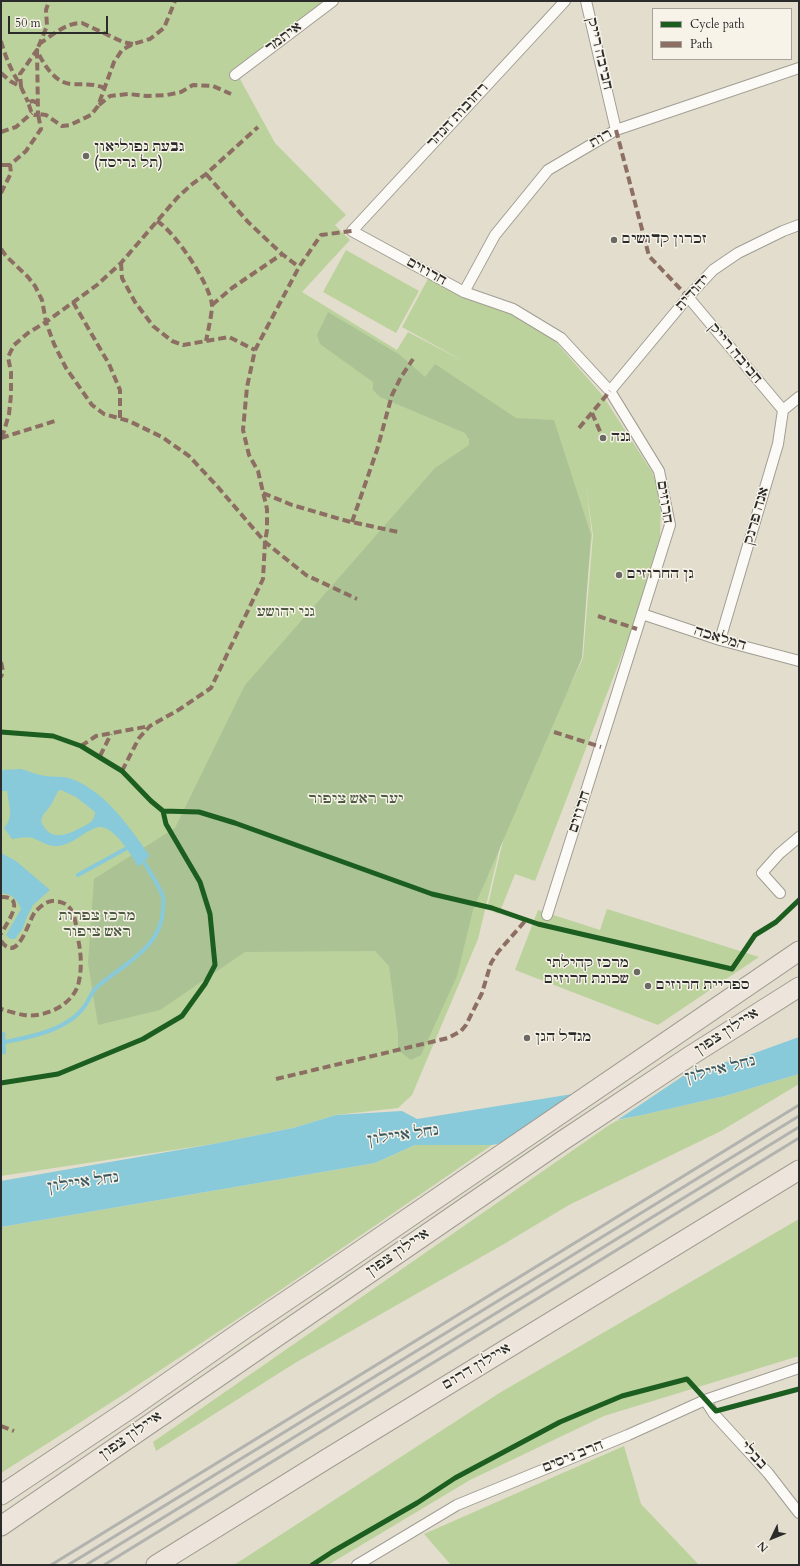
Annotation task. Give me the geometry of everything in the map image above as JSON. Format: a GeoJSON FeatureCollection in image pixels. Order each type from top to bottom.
{"type":"FeatureCollection","features":[{"type":"Feature","properties":{"kind":"highway"},"geometry":{"type":"LineString","coordinates":[[1,1495],[131,1408],[246,1328],[799,952]]}},
{"type":"Feature","properties":{"kind":"highway","name":"איילון צפון"},"geometry":{"type":"LineString","coordinates":[[1,1526],[562,1141],[718,1038],[799,987]]}},
{"type":"Feature","properties":{"kind":"highway","name":"איילון דרום"},"geometry":{"type":"LineString","coordinates":[[156,1565],[794,1173]]}},
{"type":"Feature","properties":{"kind":"highway"},"geometry":{"type":"LineString","coordinates":[[1,1495],[392,1257]]}},
{"type":"Feature","properties":{"kind":"street","name":"איתמר"},"geometry":{"type":"LineString","coordinates":[[235,75],[333,1]]}},
{"type":"Feature","properties":{"kind":"street","name":"רחובות הנהר"},"geometry":{"type":"LineString","coordinates":[[352,230],[565,1]]}},
{"type":"Feature","properties":{"kind":"street","name":"חביבה רייק"},"geometry":{"type":"LineString","coordinates":[[586,1],[616,130]]}},
{"type":"Feature","properties":{"kind":"street","name":"רות"},"geometry":{"type":"LineString","coordinates":[[464,292],[495,235],[548,170],[616,130],[799,68]]}},
{"type":"Feature","properties":{"kind":"street","name":"יהודית"},"geometry":{"type":"LineString","coordinates":[[610,391],[688,297],[713,270],[738,253],[783,231],[799,225]]}},
{"type":"Feature","properties":{"kind":"street","name":"חרוזים"},"geometry":{"type":"LineString","coordinates":[[352,230],[464,292],[513,310],[561,338],[610,391],[659,471],[670,525],[547,915]]}},
{"type":"Feature","properties":{"kind":"street","name":"חביבה רייק"},"geometry":{"type":"LineString","coordinates":[[688,297],[783,410]]}},
{"type":"Feature","properties":{"kind":"street"},"geometry":{"type":"LineString","coordinates":[[783,410],[799,397]]}},
{"type":"Feature","properties":{"kind":"street","name":"אנה פרנק"},"geometry":{"type":"LineString","coordinates":[[720,640],[778,444],[783,410]]}},
{"type":"Feature","properties":{"kind":"street","name":"המלאכה"},"geometry":{"type":"LineString","coordinates":[[642,614],[720,640],[799,661]]}},
{"type":"Feature","properties":{"kind":"street"},"geometry":{"type":"LineString","coordinates":[[780,893],[762,873],[779,854],[799,837]]}},
{"type":"Feature","properties":{"kind":"street","name":"הרב ניסים"},"geometry":{"type":"LineString","coordinates":[[357,1565],[457,1505],[628,1435],[705,1400],[799,1368]]}},
{"type":"Feature","properties":{"kind":"street","name":"בבלי"},"geometry":{"type":"LineString","coordinates":[[705,1400],[714,1414],[768,1473],[799,1513]]}},
{"type":"Feature","properties":{"kind":"green space","name":"גני יהושע"},"geometry":{"type":"Polygon","coordinates":[[[1,1],[328,1],[240,79],[275,143],[346,215],[335,225],[350,240],[302,292],[397,350],[408,332],[465,362],[402,327],[429,277],[514,314],[556,342],[603,396],[652,472],[657,485],[661,502],[660,537],[638,613],[535,881],[515,874],[499,914],[487,909],[510,811],[583,658],[593,535],[586,487],[592,535],[579,658],[509,810],[478,939],[412,1095],[398,1108],[336,1115],[293,1128],[213,1144],[1,1176],[1,1]]]}},
{"type":"Feature","properties":{"kind":"green space"},"geometry":{"type":"Polygon","coordinates":[[[346,250],[419,291],[396,333],[323,292],[346,250]]]}},
{"type":"Feature","properties":{"kind":"green space","name":"יער ראש ציפור"},"geometry":{"type":"Polygon","coordinates":[[[328,312],[400,355],[425,377],[435,364],[516,418],[554,420],[591,535],[582,658],[473,910],[457,976],[421,1055],[411,1060],[398,1050],[398,1033],[389,966],[375,951],[245,952],[160,1010],[98,1025],[88,963],[94,879],[175,828],[245,685],[435,468],[469,445],[469,439],[465,433],[380,397],[373,390],[373,382],[320,344],[317,335],[328,312]]]}},
{"type":"Feature","properties":{"kind":"green space"},"geometry":{"type":"Polygon","coordinates":[[[607,909],[759,957],[658,1025],[515,970],[538,910],[600,930],[607,909]]]}},
{"type":"Feature","properties":{"kind":"green space"},"geometry":{"type":"Polygon","coordinates":[[[799,1074],[799,1084],[721,1131],[569,1205],[504,1244],[295,1363],[156,1451],[153,1442],[615,1121],[725,1096],[799,1074]]]}},
{"type":"Feature","properties":{"kind":"green space"},"geometry":{"type":"Polygon","coordinates":[[[415,1145],[492,1145],[187,1353],[1,1473],[1,1227],[375,1163],[415,1145]]]}},
{"type":"Feature","properties":{"kind":"green space"},"geometry":{"type":"Polygon","coordinates":[[[799,1219],[799,1356],[604,1416],[470,1480],[328,1565],[234,1565],[501,1392],[799,1219]]]}},
{"type":"Feature","properties":{"kind":"green space"},"geometry":{"type":"Polygon","coordinates":[[[624,1446],[641,1504],[699,1565],[451,1565],[424,1534],[624,1446]]]}},
{"type":"Feature","properties":{"kind":"water"},"geometry":{"type":"Polygon","coordinates":[[[21,769],[42,775],[69,778],[82,784],[105,800],[134,833],[150,856],[138,867],[121,841],[114,834],[101,827],[90,830],[72,841],[57,846],[48,845],[31,837],[12,839],[4,828],[9,820],[10,811],[7,791],[1,791],[1,770],[21,769]],[[61,790],[58,791],[51,805],[43,815],[41,821],[44,827],[52,834],[62,835],[73,832],[90,823],[94,818],[95,812],[76,797],[61,790]]]}},
{"type":"Feature","properties":{"kind":"water"},"geometry":{"type":"Polygon","coordinates":[[[1,853],[16,861],[50,890],[33,905],[23,928],[15,939],[10,939],[6,935],[21,909],[18,902],[14,898],[1,893],[1,853]]]}},
{"type":"Feature","properties":{"kind":"water"},"geometry":{"type":"Polygon","coordinates":[[[1,1032],[5,1032],[6,1054],[1,1054],[1,1032]]]}},
{"type":"Feature","properties":{"kind":"water","name":"נחל איילון"},"geometry":{"type":"Polygon","coordinates":[[[799,1037],[799,1074],[725,1096],[642,1115],[492,1145],[415,1145],[375,1163],[1,1227],[1,1181],[213,1144],[293,1128],[336,1115],[402,1111],[417,1119],[585,1092],[703,1068],[741,1058],[799,1037]]]}},
{"type":"Feature","properties":{"kind":"pier"},"geometry":{"type":"Polygon","coordinates":[[[695,1068],[613,1123],[507,1144],[589,1090],[695,1068]]]}},
{"type":"Feature","properties":{"kind":"waterway"},"geometry":{"type":"LineString","coordinates":[[78,875],[127,848]]}},
{"type":"Feature","properties":{"kind":"waterway"},"geometry":{"type":"LineString","coordinates":[[5,1042],[26,1038],[48,1031],[58,1027],[77,1015],[84,1007],[93,991],[129,963],[156,935],[161,923],[163,897],[144,862]]}},
{"type":"Feature","properties":{"kind":"railway"},"geometry":{"type":"LineString","coordinates":[[51,1565],[799,1105]]}},
{"type":"Feature","properties":{"kind":"railway"},"geometry":{"type":"LineString","coordinates":[[68,1565],[799,1116]]}},
{"type":"Feature","properties":{"kind":"railway"},"geometry":{"type":"LineString","coordinates":[[86,1565],[799,1127]]}},
{"type":"Feature","properties":{"kind":"railway"},"geometry":{"type":"LineString","coordinates":[[104,1565],[799,1138]]}},
{"type":"Feature","properties":{"kind":"marked path"},"geometry":{"type":"LineString","coordinates":[[37,103],[33,101],[28,102],[32,114],[35,115],[38,114],[37,50],[47,26],[46,10],[49,1]]}},
{"type":"Feature","properties":{"kind":"marked path"},"geometry":{"type":"LineString","coordinates":[[1,193],[11,173],[10,165],[26,151],[41,129],[38,114],[46,115],[62,126],[70,125],[91,115],[98,106],[114,62],[122,50],[133,44],[150,39],[164,28],[175,1]]}},
{"type":"Feature","properties":{"kind":"marked path"},"geometry":{"type":"LineString","coordinates":[[39,44],[65,27],[76,23],[82,23],[123,42],[133,44]]}},
{"type":"Feature","properties":{"kind":"marked path"},"geometry":{"type":"LineString","coordinates":[[1,41],[8,63],[19,83]]}},
{"type":"Feature","properties":{"kind":"marked path"},"geometry":{"type":"LineString","coordinates":[[21,87],[20,74],[37,50],[50,72],[65,83],[92,85],[105,88]]}},
{"type":"Feature","properties":{"kind":"marked path"},"geometry":{"type":"LineString","coordinates":[[1,73],[10,81],[21,87],[28,102]]}},
{"type":"Feature","properties":{"kind":"marked path"},"geometry":{"type":"LineString","coordinates":[[99,105],[110,96],[128,94],[147,96],[167,95],[181,92],[193,85],[213,86],[231,94]]}},
{"type":"Feature","properties":{"kind":"marked path"},"geometry":{"type":"LineString","coordinates":[[1,132],[16,127],[32,113]]}},
{"type":"Feature","properties":{"kind":"marked path"},"geometry":{"type":"LineString","coordinates":[[2,438],[9,414],[11,395],[11,372],[8,357],[14,345],[28,333],[46,322],[97,285],[121,263],[177,198],[258,127]]}},
{"type":"Feature","properties":{"kind":"marked path"},"geometry":{"type":"LineString","coordinates":[[616,130],[649,256],[688,297]]}},
{"type":"Feature","properties":{"kind":"marked path"},"geometry":{"type":"LineString","coordinates":[[1,165],[10,165]]}},
{"type":"Feature","properties":{"kind":"marked path"},"geometry":{"type":"LineString","coordinates":[[206,174],[248,222],[282,254],[299,267]]}},
{"type":"Feature","properties":{"kind":"marked path"},"geometry":{"type":"LineString","coordinates":[[157,221],[182,247],[198,272],[210,296],[212,309],[206,341]]}},
{"type":"Feature","properties":{"kind":"marked path"},"geometry":{"type":"LineString","coordinates":[[122,771],[139,738],[150,726],[180,709],[211,688],[263,579],[267,509],[258,471],[249,455],[243,430],[247,387],[255,350],[299,267],[321,235],[352,231]]}},
{"type":"Feature","properties":{"kind":"marked path"},"geometry":{"type":"LineString","coordinates":[[1,249],[35,286],[42,300],[46,322],[54,344],[66,368],[92,405],[104,414],[129,421],[162,437],[189,456],[265,542],[306,575],[357,599]]}},
{"type":"Feature","properties":{"kind":"marked path"},"geometry":{"type":"LineString","coordinates":[[212,305],[232,288],[282,254]]}},
{"type":"Feature","properties":{"kind":"marked path"},"geometry":{"type":"LineString","coordinates":[[121,263],[122,278],[135,302],[153,326],[172,341],[183,345],[229,337],[255,350]]}},
{"type":"Feature","properties":{"kind":"marked path"},"geometry":{"type":"LineString","coordinates":[[73,302],[109,364],[120,390],[120,418]]}},
{"type":"Feature","properties":{"kind":"marked path"},"geometry":{"type":"LineString","coordinates":[[352,522],[377,450],[392,395],[401,377],[413,359]]}},
{"type":"Feature","properties":{"kind":"marked path"},"geometry":{"type":"LineString","coordinates":[[579,428],[610,391]]}},
{"type":"Feature","properties":{"kind":"marked path"},"geometry":{"type":"LineString","coordinates":[[592,413],[602,436]]}},
{"type":"Feature","properties":{"kind":"marked path"},"geometry":{"type":"LineString","coordinates":[[1,438],[55,421]]}},
{"type":"Feature","properties":{"kind":"marked path"},"geometry":{"type":"LineString","coordinates":[[263,493],[292,505],[347,521],[398,532]]}},
{"type":"Feature","properties":{"kind":"marked path"},"geometry":{"type":"LineString","coordinates":[[598,616],[637,629]]}},
{"type":"Feature","properties":{"kind":"marked path"},"geometry":{"type":"LineString","coordinates":[[1,662],[3,671],[1,677]]}},
{"type":"Feature","properties":{"kind":"marked path"},"geometry":{"type":"LineString","coordinates":[[81,746],[96,736],[150,726]]}},
{"type":"Feature","properties":{"kind":"marked path"},"geometry":{"type":"LineString","coordinates":[[554,732],[601,747]]}},
{"type":"Feature","properties":{"kind":"marked path"},"geometry":{"type":"LineString","coordinates":[[100,756],[111,734]]}},
{"type":"Feature","properties":{"kind":"marked path"},"geometry":{"type":"LineString","coordinates":[[1,897],[9,898],[13,901],[14,906],[10,918],[1,934]]}},
{"type":"Feature","properties":{"kind":"marked path"},"geometry":{"type":"LineString","coordinates":[[1,941],[7,947],[12,948],[17,945],[22,939],[32,917],[39,908],[49,902],[62,902],[70,908],[74,916],[80,949],[81,965],[79,981],[76,989],[66,1003],[58,1008],[50,1012],[33,1015],[21,1015],[1,1009]]}},
{"type":"Feature","properties":{"kind":"marked path"},"geometry":{"type":"LineString","coordinates":[[276,1079],[448,1038],[461,1031],[466,1025],[482,993],[491,963],[498,952],[526,920]]}},
{"type":"Feature","properties":{"kind":"marked path"},"geometry":{"type":"LineString","coordinates":[[1,1426],[14,1431]]}},
{"type":"Feature","properties":{"kind":"cycle path"},"geometry":{"type":"LineString","coordinates":[[1,732],[53,736],[81,746],[122,771],[151,801],[163,811],[166,824],[200,882],[210,914],[215,965],[205,984],[182,1016],[143,1039],[58,1074],[1,1083]]}},
{"type":"Feature","properties":{"kind":"cycle path"},"geometry":{"type":"LineString","coordinates":[[163,811],[199,812],[235,823],[432,894],[492,908],[538,924],[732,969],[755,935],[776,922],[799,900]]}},
{"type":"Feature","properties":{"kind":"cycle path"},"geometry":{"type":"LineString","coordinates":[[312,1565],[417,1503],[455,1478],[560,1422],[622,1396],[687,1379],[716,1411],[799,1389]]}},
{"type":"Feature","properties":{"kind":"place","name":"גבעת נפוליאון (תל גריסה)"},"geometry":{"type":"Point","coordinates":[86,156]}},
{"type":"Feature","properties":{"kind":"place","name":"זכרון קדושים"},"geometry":{"type":"Point","coordinates":[614,240]}},
{"type":"Feature","properties":{"kind":"place","name":"גנה"},"geometry":{"type":"Point","coordinates":[603,438]}},
{"type":"Feature","properties":{"kind":"place","name":"גן החרוזים"},"geometry":{"type":"Point","coordinates":[619,575]}},
{"type":"Feature","properties":{"kind":"place","name":"מרכז קהילתי שכונת חרוזים"},"geometry":{"type":"Point","coordinates":[637,972]}},
{"type":"Feature","properties":{"kind":"place","name":"ספריית חרוזים"},"geometry":{"type":"Point","coordinates":[648,986]}},
{"type":"Feature","properties":{"kind":"place","name":"מגדל הגן"},"geometry":{"type":"Point","coordinates":[527,1038]}},
{"type":"Feature","properties":{"kind":"park label","name":"מרכז צפרות ראש ציפור"},"geometry":{"type":"Point","coordinates":[97,926]}}]}
